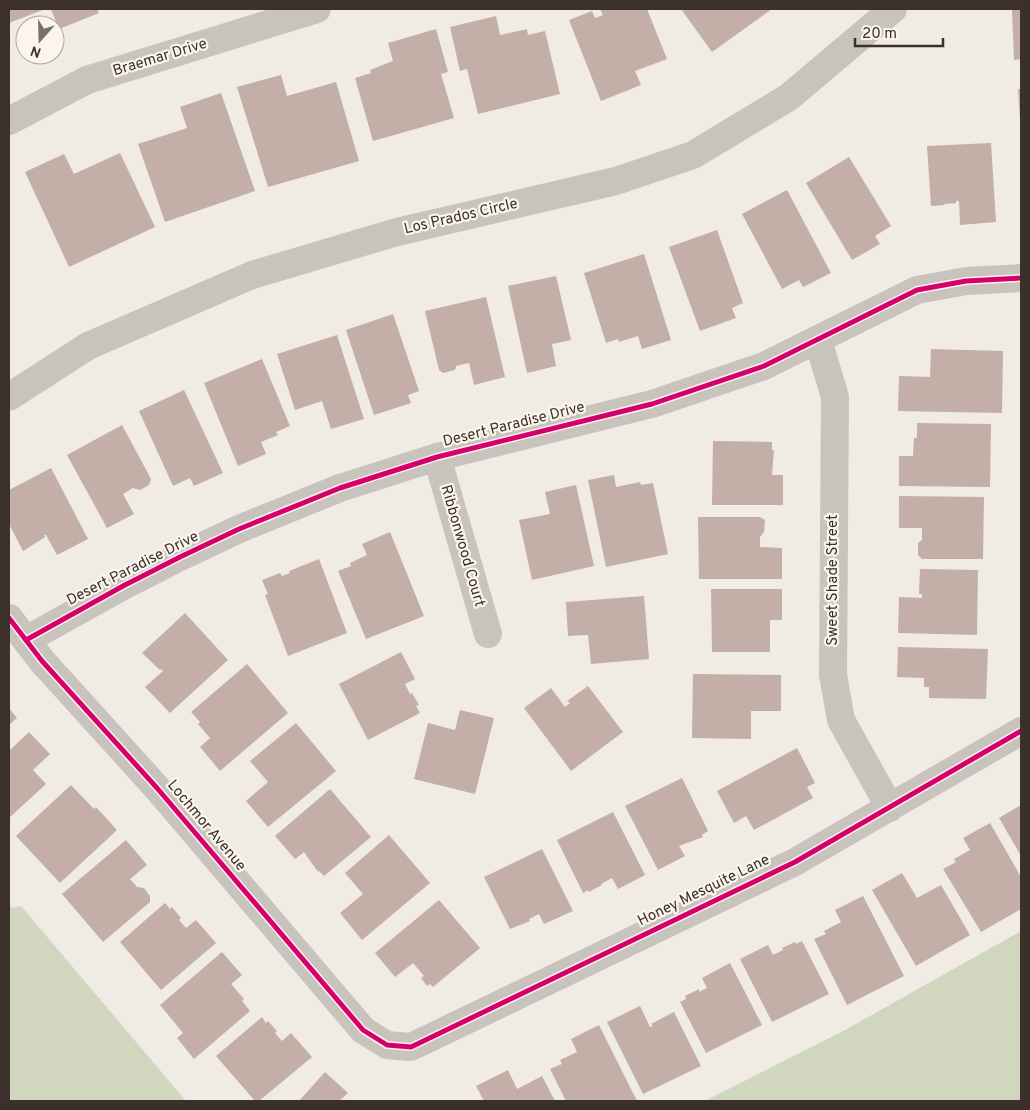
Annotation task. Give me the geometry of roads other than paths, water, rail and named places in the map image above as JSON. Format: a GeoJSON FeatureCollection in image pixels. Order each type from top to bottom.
{"type":"FeatureCollection","features":[{"type":"Feature","properties":{"kind":"street","name":"Braemar Drive"},"geometry":{"type":"LineString","coordinates":[[9,122],[87,80],[317,9]]}},
{"type":"Feature","properties":{"kind":"street","name":"Los Prados Circle"},"geometry":{"type":"LineString","coordinates":[[9,397],[88,346],[252,275],[397,232],[616,181],[693,155],[790,97],[893,9]]}},
{"type":"Feature","properties":{"kind":"street","name":"Desert Paradise Drive"},"geometry":{"type":"LineString","coordinates":[[26,640],[123,586],[239,529],[340,488],[436,457],[652,404],[764,366],[917,290],[966,281],[1021,278]]}},
{"type":"Feature","properties":{"kind":"street","name":"Sweet Shade Street"},"geometry":{"type":"LineString","coordinates":[[818,340],[835,397],[832,675],[841,720],[890,808]]}},
{"type":"Feature","properties":{"kind":"street","name":"Ribbonwood Court"},"geometry":{"type":"LineString","coordinates":[[436,457],[488,634]]}},
{"type":"Feature","properties":{"kind":"street","name":"Lochmor Avenue"},"geometry":{"type":"LineString","coordinates":[[9,618],[61,682],[157,788],[362,1030],[387,1045]]}},
{"type":"Feature","properties":{"kind":"street","name":"Honey Mesquite Lane"},"geometry":{"type":"LineString","coordinates":[[387,1045],[411,1047],[795,862],[1021,731]]}}]}
